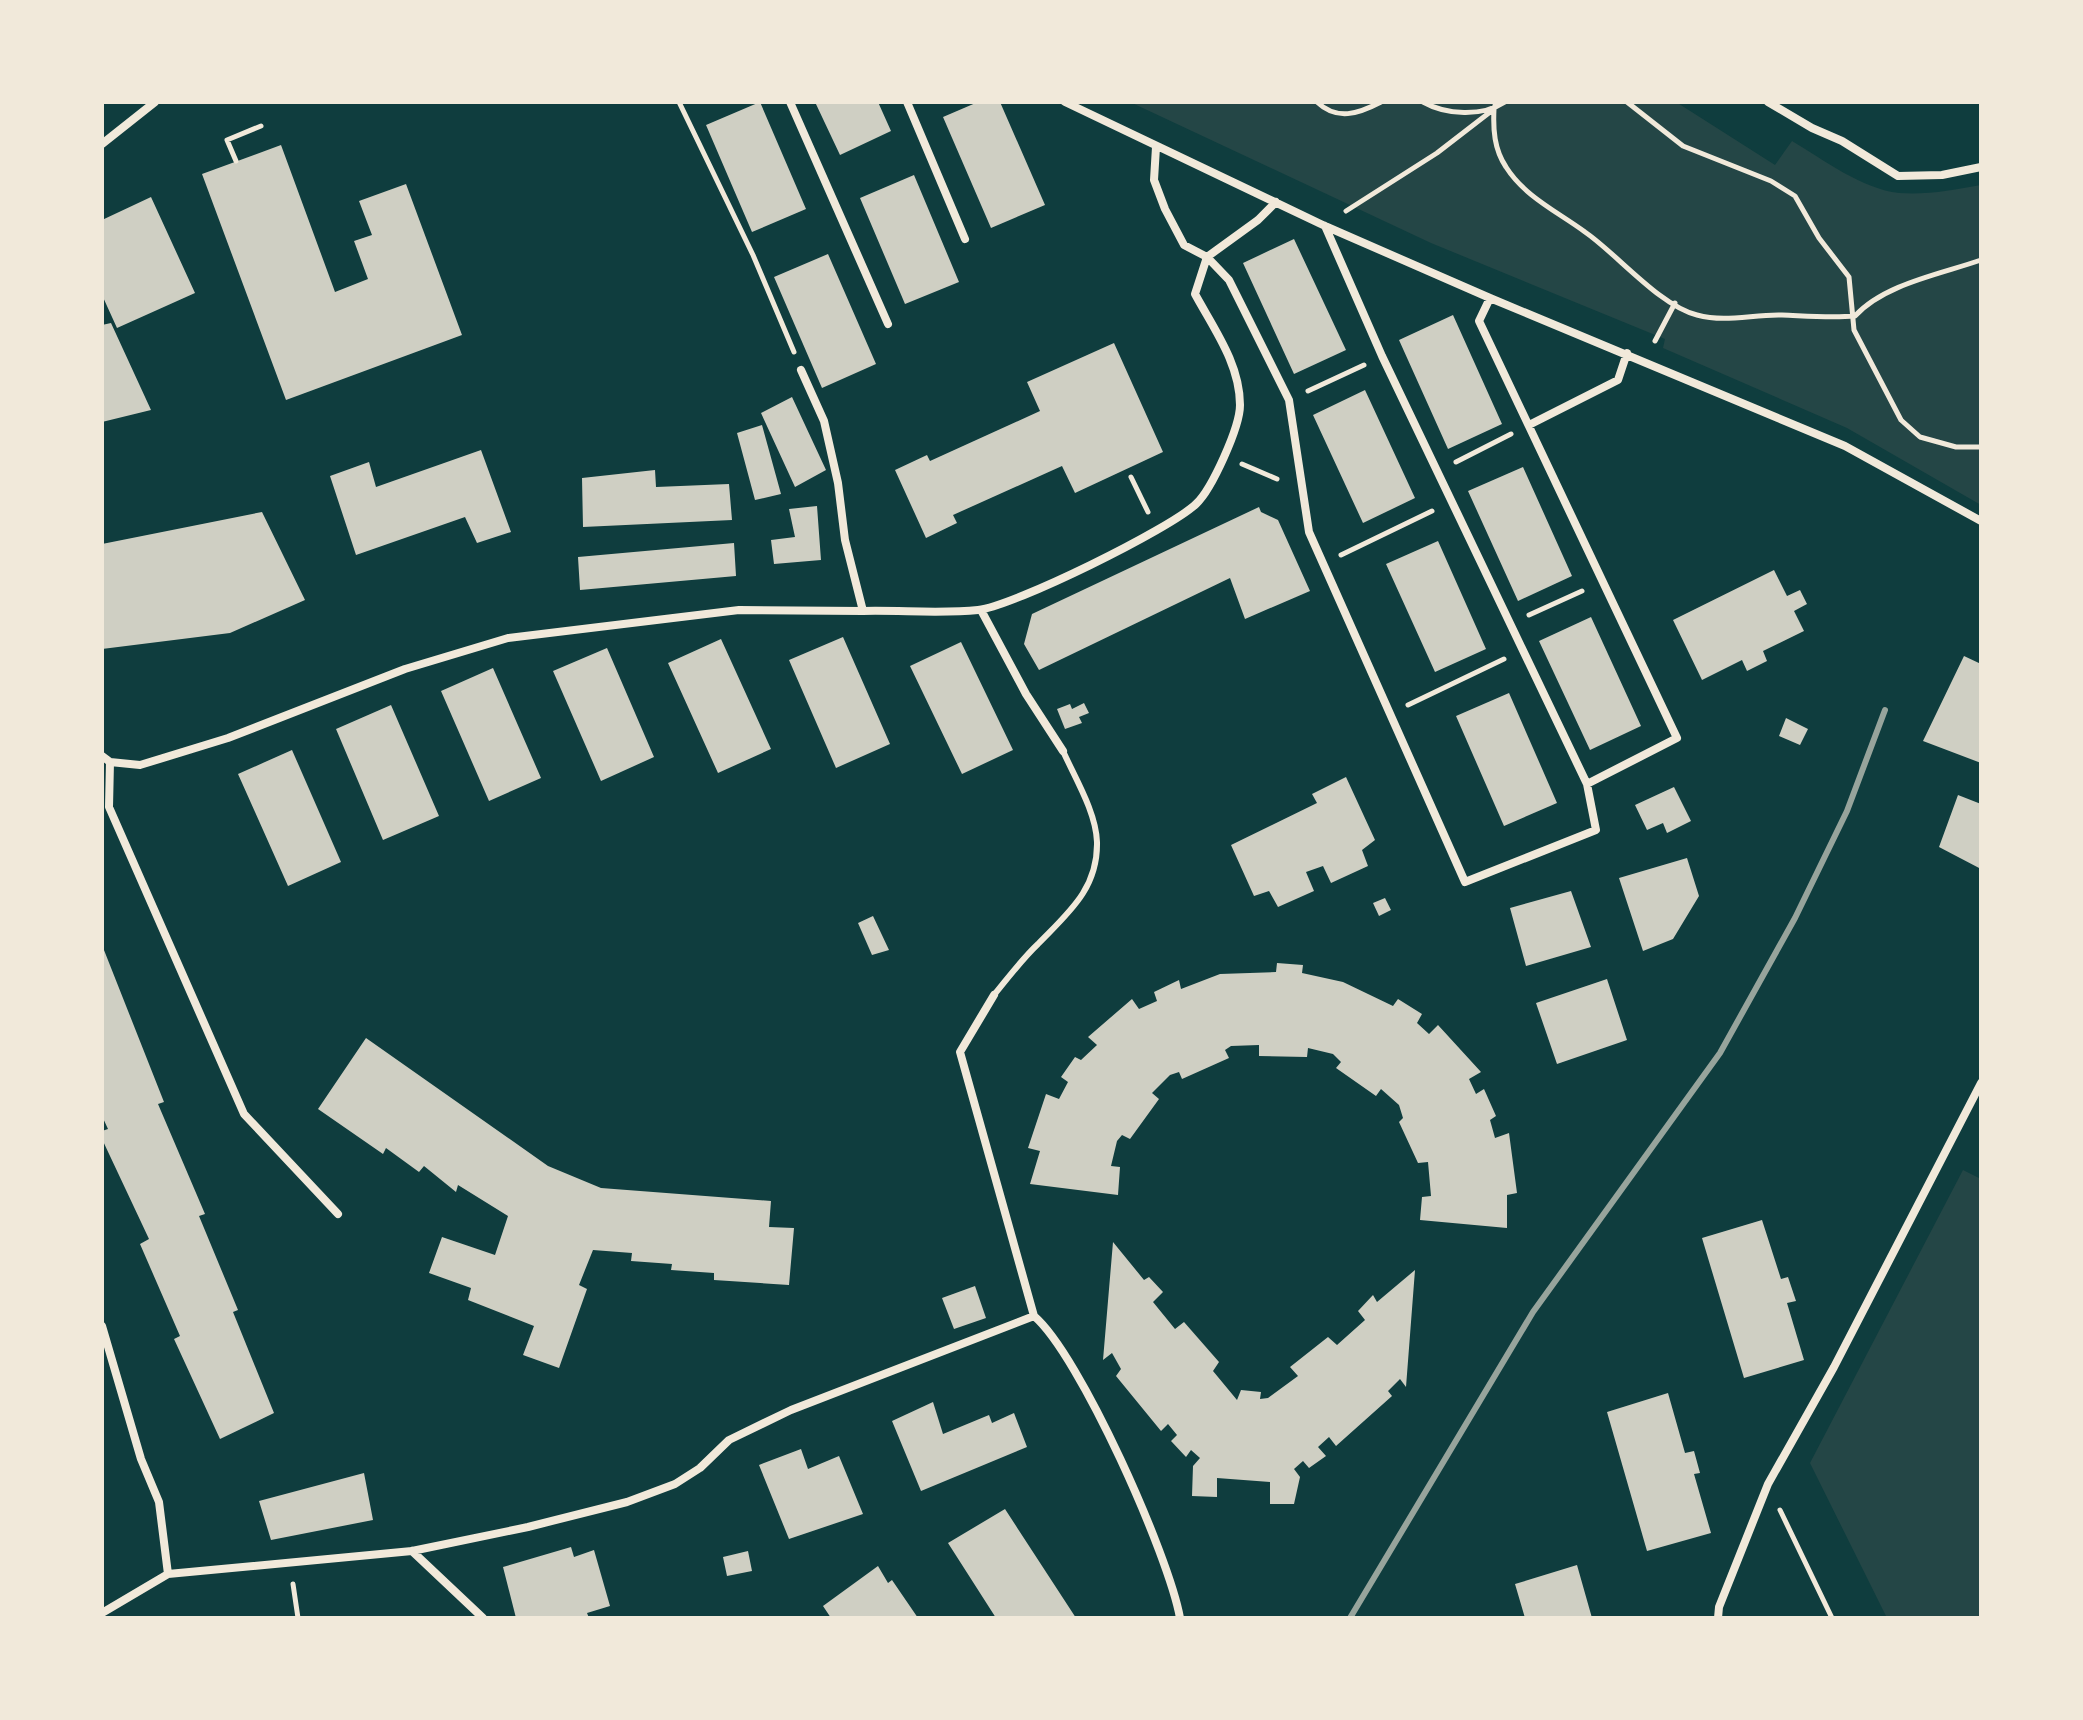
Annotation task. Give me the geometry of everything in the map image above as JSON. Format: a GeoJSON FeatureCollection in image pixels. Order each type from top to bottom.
{"type":"FeatureCollection","features":[{"type":"Feature","properties":{"kind":"street"},"geometry":{"type":"LineString","coordinates":[[102,144],[155,102]]}},
{"type":"Feature","properties":{"kind":"street"},"geometry":{"type":"LineString","coordinates":[[790,102],[888,324]]}},
{"type":"Feature","properties":{"kind":"street"},"geometry":{"type":"LineString","coordinates":[[907,102],[965,239]]}},
{"type":"Feature","properties":{"kind":"street"},"geometry":{"type":"LineString","coordinates":[[1065,102],[1325,226],[1845,446],[1981,521]]}},
{"type":"Feature","properties":{"kind":"street"},"geometry":{"type":"LineString","coordinates":[[1768,102],[1812,128],[1842,141],[1898,176],[1942,175],[1981,167]]}},
{"type":"Feature","properties":{"kind":"street"},"geometry":{"type":"LineString","coordinates":[[1156,147],[1154,180],[1165,209],[1184,245],[1207,257],[1229,280],[1289,400],[1309,532],[1465,882],[1596,830],[1587,784],[1382,356],[1325,226]]}},
{"type":"Feature","properties":{"kind":"street"},"geometry":{"type":"LineString","coordinates":[[338,1214],[244,1114],[109,807],[106,759],[140,765],[228,738],[405,669],[508,638],[739,610],[981,610],[1056,581],[1158,531],[1197,504],[1213,480],[1240,407],[1233,364],[1195,294],[1207,257],[1258,220],[1276,202]]}},
{"type":"Feature","properties":{"kind":"street"},"geometry":{"type":"LineString","coordinates":[[1490,298],[1479,321],[1677,738],[1587,784]]}},
{"type":"Feature","properties":{"kind":"street"},"geometry":{"type":"LineString","coordinates":[[1529,425],[1618,380],[1627,353]]}},
{"type":"Feature","properties":{"kind":"street"},"geometry":{"type":"LineString","coordinates":[[801,370],[824,421],[838,483],[845,540],[863,611]]}},
{"type":"Feature","properties":{"kind":"street"},"geometry":{"type":"LineString","coordinates":[[981,610],[1026,694],[1063,751]]}},
{"type":"Feature","properties":{"kind":"street"},"geometry":{"type":"LineString","coordinates":[[994,995],[960,1052],[1034,1316],[1049,1329],[1095,1412],[1154,1533],[1175,1587],[1180,1618]]}},
{"type":"Feature","properties":{"kind":"street"},"geometry":{"type":"LineString","coordinates":[[1718,1618],[1768,1484],[1834,1367],[1981,1083]]}},
{"type":"Feature","properties":{"kind":"street"},"geometry":{"type":"LineString","coordinates":[[102,1613],[168,1574],[412,1551],[543,1524],[627,1502],[675,1484],[700,1468],[729,1440],[791,1410],[1034,1316]]}},
{"type":"Feature","properties":{"kind":"street"},"geometry":{"type":"LineString","coordinates":[[102,1326],[141,1459],[159,1502],[168,1574]]}},
{"type":"Feature","properties":{"kind":"street"},"geometry":{"type":"LineString","coordinates":[[412,1551],[483,1618]]}},
{"type":"Feature","properties":{"kind":"lane"},"geometry":{"type":"LineString","coordinates":[[994,995],[1036,946],[1078,905],[1094,876],[1097,840],[1083,793],[1063,751]]}},
{"type":"Feature","properties":{"kind":"path"},"geometry":{"type":"LineString","coordinates":[[679,102],[753,255],[801,370]]}},
{"type":"Feature","properties":{"kind":"path"},"geometry":{"type":"LineString","coordinates":[[1317,102],[1326,111],[1343,115],[1381,102]]}},
{"type":"Feature","properties":{"kind":"path"},"geometry":{"type":"LineString","coordinates":[[1423,102],[1442,112],[1505,102]]}},
{"type":"Feature","properties":{"kind":"path"},"geometry":{"type":"LineString","coordinates":[[1627,102],[1683,146],[1771,181],[1795,196],[1819,238],[1849,277],[1854,330],[1901,420],[1920,437],[1956,447],[1981,447]]}},
{"type":"Feature","properties":{"kind":"path"},"geometry":{"type":"LineString","coordinates":[[1325,226],[1437,153],[1495,105]]}},
{"type":"Feature","properties":{"kind":"path"},"geometry":{"type":"LineString","coordinates":[[1495,105],[1493,137],[1505,167],[1524,188],[1695,315],[1732,319],[1780,315],[1824,319],[1855,316],[1865,305],[1900,288],[1981,260]]}},
{"type":"Feature","properties":{"kind":"path"},"geometry":{"type":"LineString","coordinates":[[236,161],[227,140],[261,126]]}},
{"type":"Feature","properties":{"kind":"path"},"geometry":{"type":"LineString","coordinates":[[1645,361],[1675,303]]}},
{"type":"Feature","properties":{"kind":"path"},"geometry":{"type":"LineString","coordinates":[[1289,400],[1382,356]]}},
{"type":"Feature","properties":{"kind":"path"},"geometry":{"type":"LineString","coordinates":[[1437,471],[1529,425]]}},
{"type":"Feature","properties":{"kind":"path"},"geometry":{"type":"LineString","coordinates":[[1223,456],[1304,490]]}},
{"type":"Feature","properties":{"kind":"path"},"geometry":{"type":"LineString","coordinates":[[1131,477],[1158,531]]}},
{"type":"Feature","properties":{"kind":"path"},"geometry":{"type":"LineString","coordinates":[[1323,564],[1451,501]]}},
{"type":"Feature","properties":{"kind":"path"},"geometry":{"type":"LineString","coordinates":[[1510,624],[1604,580]]}},
{"type":"Feature","properties":{"kind":"path"},"geometry":{"type":"LineString","coordinates":[[1390,714],[1523,649]]}},
{"type":"Feature","properties":{"kind":"path"},"geometry":{"type":"LineString","coordinates":[[1768,1484],[1832,1618]]}},
{"type":"Feature","properties":{"kind":"path"},"geometry":{"type":"LineString","coordinates":[[290,1563],[298,1618]]}},
{"type":"Feature","properties":{"kind":"shaded area"},"geometry":{"type":"Polygon","coordinates":[[[1130,102],[1676,102],[1775,165],[1792,141],[1844,173],[1885,190],[1920,193],[1981,185],[1981,505],[1847,428],[1663,348],[1665,339],[1431,243],[1130,102]]]}},
{"type":"Feature","properties":{"kind":"shaded area"},"geometry":{"type":"Polygon","coordinates":[[[1963,1170],[1981,1179],[1981,1618],[1887,1618],[1810,1463],[1963,1170]]]}},
{"type":"Feature","properties":{"kind":"building"},"geometry":{"type":"Polygon","coordinates":[[[760,102],[806,209],[752,232],[706,125],[760,102]]]}},
{"type":"Feature","properties":{"kind":"building"},"geometry":{"type":"Polygon","coordinates":[[[815,102],[878,102],[891,131],[840,155],[815,102]]]}},
{"type":"Feature","properties":{"kind":"building"},"geometry":{"type":"Polygon","coordinates":[[[978,102],[1000,102],[1045,205],[991,228],[943,117],[978,102]]]}},
{"type":"Feature","properties":{"kind":"building"},"geometry":{"type":"Polygon","coordinates":[[[281,145],[335,292],[368,279],[354,241],[372,235],[359,201],[406,184],[462,335],[286,400],[202,174],[281,145]]]}},
{"type":"Feature","properties":{"kind":"building"},"geometry":{"type":"Polygon","coordinates":[[[914,175],[959,282],[905,304],[860,198],[914,175]]]}},
{"type":"Feature","properties":{"kind":"building"},"geometry":{"type":"Polygon","coordinates":[[[151,197],[195,293],[117,328],[102,295],[102,220],[151,197]]]}},
{"type":"Feature","properties":{"kind":"building"},"geometry":{"type":"Polygon","coordinates":[[[1294,239],[1346,350],[1294,374],[1243,263],[1294,239]]]}},
{"type":"Feature","properties":{"kind":"building"},"geometry":{"type":"Polygon","coordinates":[[[828,254],[876,364],[822,388],[774,277],[828,254]]]}},
{"type":"Feature","properties":{"kind":"building"},"geometry":{"type":"Polygon","coordinates":[[[1453,315],[1502,424],[1448,449],[1399,340],[1453,315]]]}},
{"type":"Feature","properties":{"kind":"building"},"geometry":{"type":"Polygon","coordinates":[[[111,323],[151,410],[102,422],[102,325],[111,323]]]}},
{"type":"Feature","properties":{"kind":"building"},"geometry":{"type":"Polygon","coordinates":[[[1114,343],[1163,452],[1075,493],[1062,466],[953,515],[957,523],[926,538],[895,470],[927,455],[930,461],[1040,411],[1027,382],[1114,343]]]}},
{"type":"Feature","properties":{"kind":"building"},"geometry":{"type":"Polygon","coordinates":[[[1365,390],[1415,498],[1363,523],[1313,415],[1365,390]]]}},
{"type":"Feature","properties":{"kind":"building"},"geometry":{"type":"Polygon","coordinates":[[[792,397],[826,470],[795,487],[761,413],[792,397]]]}},
{"type":"Feature","properties":{"kind":"building"},"geometry":{"type":"Polygon","coordinates":[[[762,425],[781,494],[755,500],[737,433],[762,425]]]}},
{"type":"Feature","properties":{"kind":"building"},"geometry":{"type":"Polygon","coordinates":[[[481,450],[511,532],[477,543],[465,517],[356,555],[330,476],[369,462],[376,487],[481,450]]]}},
{"type":"Feature","properties":{"kind":"building"},"geometry":{"type":"Polygon","coordinates":[[[1523,467],[1572,576],[1518,601],[1468,491],[1523,467]]]}},
{"type":"Feature","properties":{"kind":"building"},"geometry":{"type":"Polygon","coordinates":[[[655,470],[656,487],[729,484],[732,520],[583,527],[582,478],[655,470]]]}},
{"type":"Feature","properties":{"kind":"building"},"geometry":{"type":"Polygon","coordinates":[[[817,506],[821,560],[774,564],[771,540],[795,537],[789,509],[817,506]]]}},
{"type":"Feature","properties":{"kind":"building"},"geometry":{"type":"Polygon","coordinates":[[[1259,507],[1261,512],[1278,520],[1310,591],[1245,619],[1230,578],[1039,670],[1024,644],[1032,614],[1259,507]]]}},
{"type":"Feature","properties":{"kind":"building"},"geometry":{"type":"Polygon","coordinates":[[[262,512],[305,600],[230,633],[102,649],[102,544],[262,512]]]}},
{"type":"Feature","properties":{"kind":"building"},"geometry":{"type":"Polygon","coordinates":[[[1438,541],[1486,649],[1435,672],[1386,564],[1438,541]]]}},
{"type":"Feature","properties":{"kind":"building"},"geometry":{"type":"Polygon","coordinates":[[[734,543],[736,576],[580,590],[578,557],[734,543]]]}},
{"type":"Feature","properties":{"kind":"building"},"geometry":{"type":"Polygon","coordinates":[[[1774,570],[1787,596],[1800,590],[1807,604],[1794,611],[1804,631],[1763,651],[1767,661],[1747,671],[1742,660],[1702,680],[1673,620],[1774,570]]]}},
{"type":"Feature","properties":{"kind":"building"},"geometry":{"type":"Polygon","coordinates":[[[1591,617],[1641,726],[1590,750],[1539,641],[1591,617]]]}},
{"type":"Feature","properties":{"kind":"building"},"geometry":{"type":"Polygon","coordinates":[[[843,637],[890,744],[836,768],[789,660],[843,637]]]}},
{"type":"Feature","properties":{"kind":"building"},"geometry":{"type":"Polygon","coordinates":[[[721,639],[771,749],[718,773],[668,663],[721,639]]]}},
{"type":"Feature","properties":{"kind":"building"},"geometry":{"type":"Polygon","coordinates":[[[961,642],[1013,750],[962,774],[910,666],[961,642]]]}},
{"type":"Feature","properties":{"kind":"building"},"geometry":{"type":"Polygon","coordinates":[[[607,648],[654,757],[601,781],[553,671],[607,648]]]}},
{"type":"Feature","properties":{"kind":"building"},"geometry":{"type":"Polygon","coordinates":[[[1964,656],[1981,664],[1981,763],[1923,741],[1964,656]]]}},
{"type":"Feature","properties":{"kind":"building"},"geometry":{"type":"Polygon","coordinates":[[[493,668],[541,778],[489,801],[441,691],[493,668]]]}},
{"type":"Feature","properties":{"kind":"building"},"geometry":{"type":"Polygon","coordinates":[[[1509,693],[1557,803],[1504,826],[1456,716],[1509,693]]]}},
{"type":"Feature","properties":{"kind":"building"},"geometry":{"type":"Polygon","coordinates":[[[1084,703],[1089,713],[1079,717],[1082,723],[1065,729],[1057,709],[1070,704],[1072,709],[1084,703]]]}},
{"type":"Feature","properties":{"kind":"building"},"geometry":{"type":"Polygon","coordinates":[[[391,705],[439,816],[383,840],[336,729],[391,705]]]}},
{"type":"Feature","properties":{"kind":"building"},"geometry":{"type":"Polygon","coordinates":[[[1786,718],[1808,729],[1800,745],[1779,736],[1786,718]]]}},
{"type":"Feature","properties":{"kind":"building"},"geometry":{"type":"Polygon","coordinates":[[[292,750],[341,862],[288,886],[238,774],[292,750]]]}},
{"type":"Feature","properties":{"kind":"building"},"geometry":{"type":"Polygon","coordinates":[[[1346,777],[1375,840],[1362,850],[1368,866],[1331,883],[1323,866],[1306,872],[1314,891],[1278,907],[1269,891],[1254,896],[1231,845],[1317,803],[1312,794],[1346,777]]]}},
{"type":"Feature","properties":{"kind":"building"},"geometry":{"type":"Polygon","coordinates":[[[1674,787],[1691,821],[1667,833],[1663,823],[1647,830],[1635,805],[1674,787]]]}},
{"type":"Feature","properties":{"kind":"building"},"geometry":{"type":"Polygon","coordinates":[[[1958,795],[1981,804],[1981,869],[1939,847],[1958,795]]]}},
{"type":"Feature","properties":{"kind":"building"},"geometry":{"type":"Polygon","coordinates":[[[1687,858],[1699,896],[1673,939],[1643,951],[1619,878],[1687,858]]]}},
{"type":"Feature","properties":{"kind":"building"},"geometry":{"type":"Polygon","coordinates":[[[1571,891],[1591,947],[1526,966],[1510,908],[1571,891]]]}},
{"type":"Feature","properties":{"kind":"building"},"geometry":{"type":"Polygon","coordinates":[[[1385,898],[1391,910],[1379,916],[1373,903],[1385,898]]]}},
{"type":"Feature","properties":{"kind":"building"},"geometry":{"type":"Polygon","coordinates":[[[873,916],[889,950],[872,955],[858,923],[873,916]]]}},
{"type":"Feature","properties":{"kind":"building"},"geometry":{"type":"Polygon","coordinates":[[[102,945],[164,1102],[158,1104],[205,1214],[199,1216],[238,1310],[233,1312],[274,1413],[220,1439],[174,1339],[180,1336],[140,1244],[149,1239],[102,1139],[102,1131],[108,1129],[102,1116],[102,945]]]}},
{"type":"Feature","properties":{"kind":"building"},"geometry":{"type":"Polygon","coordinates":[[[1277,963],[1303,965],[1302,973],[1343,982],[1393,1006],[1398,999],[1422,1014],[1417,1023],[1429,1034],[1438,1025],[1481,1072],[1469,1079],[1476,1094],[1484,1089],[1496,1116],[1490,1120],[1495,1138],[1509,1133],[1517,1193],[1507,1195],[1507,1228],[1420,1220],[1422,1197],[1431,1196],[1428,1162],[1418,1163],[1399,1122],[1403,1118],[1399,1105],[1381,1089],[1376,1096],[1336,1068],[1341,1062],[1333,1054],[1308,1048],[1307,1057],[1259,1056],[1259,1045],[1231,1046],[1225,1050],[1229,1058],[1182,1079],[1179,1072],[1170,1075],[1152,1093],[1159,1099],[1130,1139],[1122,1135],[1117,1141],[1111,1166],[1120,1167],[1118,1195],[1030,1184],[1040,1151],[1028,1148],[1046,1094],[1059,1099],[1068,1082],[1061,1077],[1075,1057],[1081,1060],[1097,1045],[1088,1037],[1132,999],[1139,1009],[1157,1001],[1154,992],[1179,980],[1181,989],[1220,974],[1276,972],[1277,963]]]}},
{"type":"Feature","properties":{"kind":"building"},"geometry":{"type":"Polygon","coordinates":[[[1607,979],[1627,1040],[1557,1064],[1536,1003],[1607,979]]]}},
{"type":"Feature","properties":{"kind":"building"},"geometry":{"type":"Polygon","coordinates":[[[366,1038],[548,1166],[601,1188],[771,1201],[769,1227],[794,1228],[789,1285],[714,1280],[714,1273],[671,1270],[672,1264],[631,1261],[632,1253],[593,1250],[579,1285],[587,1289],[559,1368],[523,1355],[534,1326],[468,1300],[471,1288],[429,1273],[442,1237],[495,1255],[508,1216],[458,1185],[456,1192],[424,1166],[419,1172],[386,1148],[383,1154],[318,1109],[366,1038]]]}},
{"type":"Feature","properties":{"kind":"building"},"geometry":{"type":"Polygon","coordinates":[[[1762,1220],[1781,1279],[1788,1277],[1796,1301],[1787,1303],[1804,1360],[1744,1378],[1702,1238],[1762,1220]]]}},
{"type":"Feature","properties":{"kind":"building"},"geometry":{"type":"Polygon","coordinates":[[[1113,1242],[1144,1280],[1149,1277],[1163,1292],[1153,1302],[1175,1329],[1184,1322],[1219,1362],[1213,1371],[1237,1400],[1241,1390],[1261,1392],[1260,1399],[1268,1398],[1298,1376],[1290,1367],[1328,1337],[1337,1345],[1365,1320],[1358,1311],[1373,1295],[1377,1302],[1415,1270],[1406,1387],[1400,1379],[1388,1391],[1392,1396],[1336,1446],[1329,1437],[1318,1447],[1326,1456],[1309,1468],[1303,1461],[1294,1469],[1300,1477],[1294,1504],[1270,1504],[1270,1482],[1217,1478],[1217,1497],[1192,1496],[1193,1466],[1200,1458],[1191,1450],[1186,1457],[1171,1441],[1177,1435],[1168,1424],[1161,1431],[1116,1376],[1121,1369],[1112,1353],[1103,1360],[1113,1242]]]}},
{"type":"Feature","properties":{"kind":"building"},"geometry":{"type":"Polygon","coordinates":[[[975,1286],[986,1318],[954,1329],[942,1298],[975,1286]]]}},
{"type":"Feature","properties":{"kind":"building"},"geometry":{"type":"Polygon","coordinates":[[[1668,1393],[1685,1453],[1694,1451],[1700,1473],[1694,1474],[1711,1533],[1647,1551],[1607,1412],[1668,1393]]]}},
{"type":"Feature","properties":{"kind":"building"},"geometry":{"type":"Polygon","coordinates":[[[933,1402],[943,1434],[989,1415],[992,1423],[1014,1413],[1027,1447],[921,1491],[892,1421],[933,1402]]]}},
{"type":"Feature","properties":{"kind":"building"},"geometry":{"type":"Polygon","coordinates":[[[801,1449],[808,1469],[839,1456],[863,1514],[789,1539],[759,1465],[801,1449]]]}},
{"type":"Feature","properties":{"kind":"building"},"geometry":{"type":"Polygon","coordinates":[[[364,1473],[373,1520],[271,1540],[259,1501],[364,1473]]]}},
{"type":"Feature","properties":{"kind":"building"},"geometry":{"type":"Polygon","coordinates":[[[1005,1509],[1076,1618],[996,1618],[948,1543],[1005,1509]]]}},
{"type":"Feature","properties":{"kind":"building"},"geometry":{"type":"Polygon","coordinates":[[[571,1547],[574,1557],[594,1550],[610,1606],[587,1613],[589,1618],[516,1618],[503,1567],[571,1547]]]}},
{"type":"Feature","properties":{"kind":"building"},"geometry":{"type":"Polygon","coordinates":[[[748,1551],[752,1571],[727,1576],[723,1557],[748,1551]]]}},
{"type":"Feature","properties":{"kind":"building"},"geometry":{"type":"Polygon","coordinates":[[[1577,1565],[1592,1618],[1525,1618],[1515,1584],[1577,1565]]]}},
{"type":"Feature","properties":{"kind":"building"},"geometry":{"type":"Polygon","coordinates":[[[878,1566],[888,1583],[892,1580],[918,1618],[831,1618],[823,1606],[878,1566]]]}},
{"type":"Feature","properties":{"kind":"railway"},"geometry":{"type":"LineString","coordinates":[[1350,1618],[1533,1312],[1720,1053],[1795,918],[1847,811],[1885,710]]}}]}
